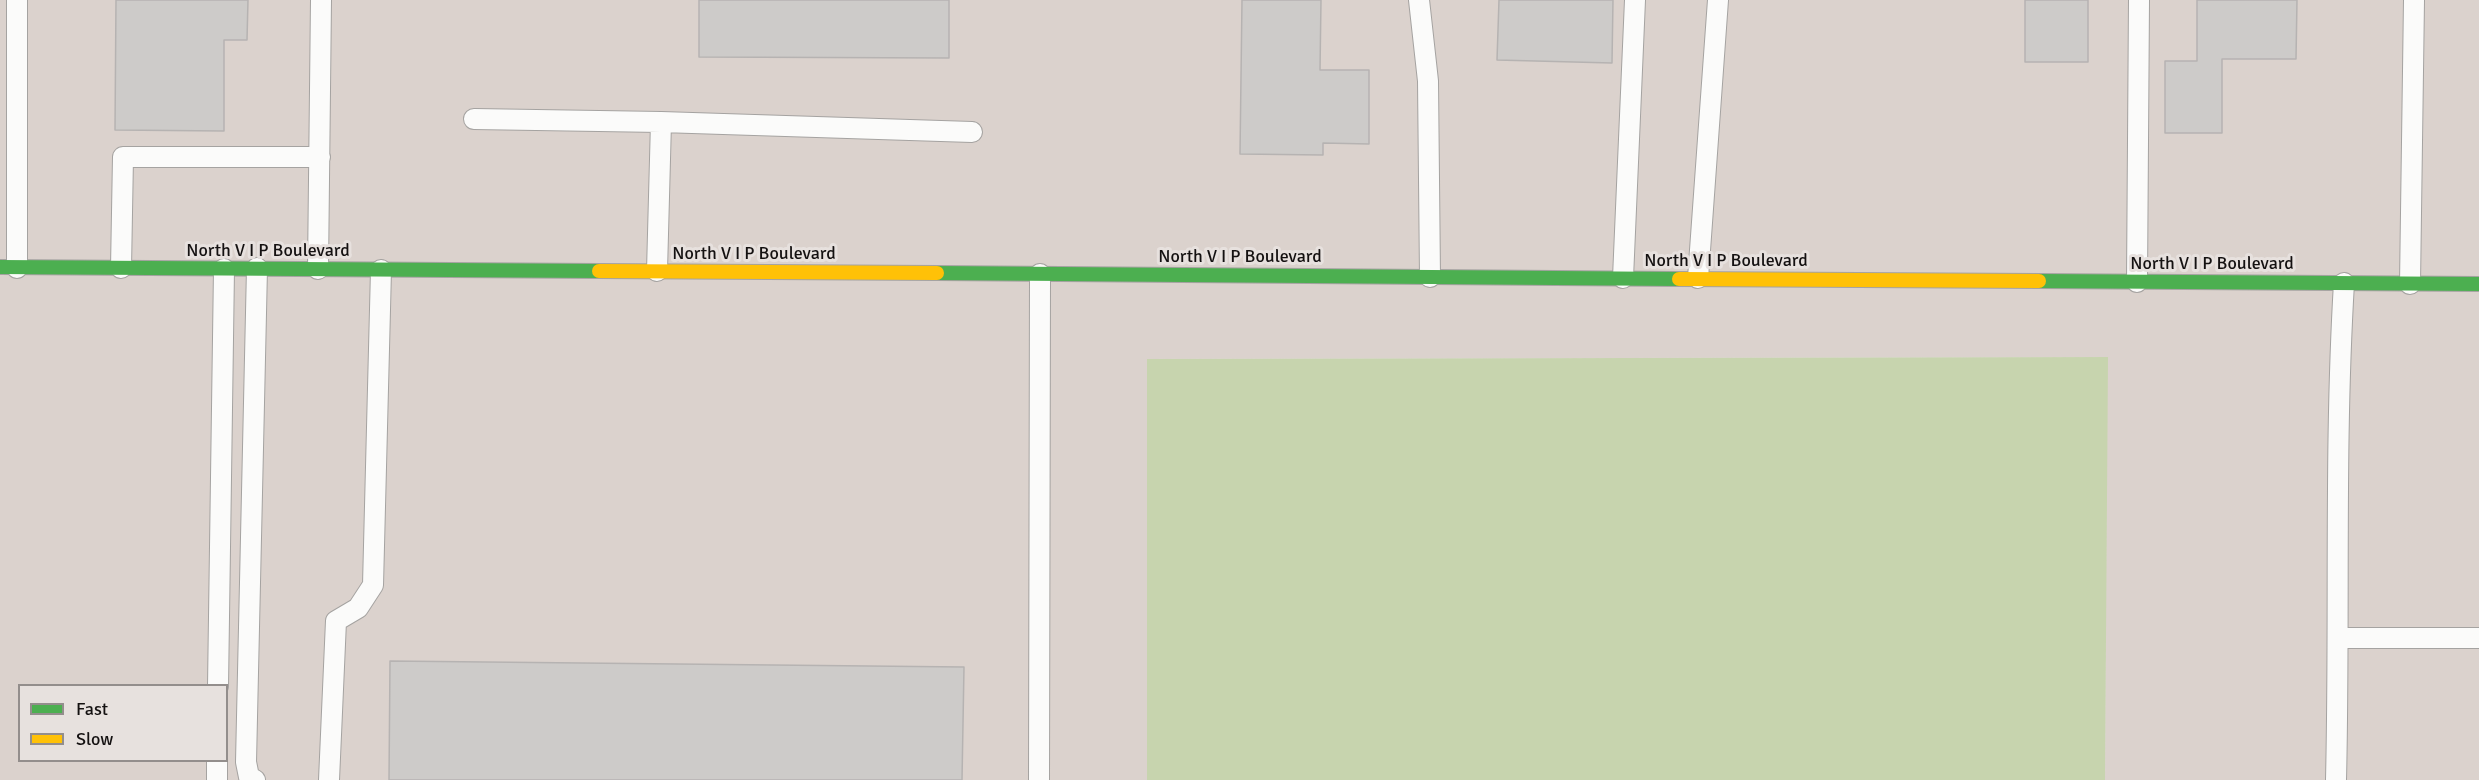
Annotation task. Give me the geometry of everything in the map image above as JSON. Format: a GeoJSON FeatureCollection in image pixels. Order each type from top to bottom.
{"type":"FeatureCollection","features":[{"type":"Feature","properties":{"kind":"street","name":"North V I P Boulevard"},"geometry":{"type":"LineString","coordinates":[[8,268],[2479,284]]}},
{"type":"Feature","properties":{"kind":"lane"},"geometry":{"type":"LineString","coordinates":[[8,268],[8,156],[16,0]]}},
{"type":"Feature","properties":{"kind":"lane"},"geometry":{"type":"LineString","coordinates":[[318,269],[321,0]]}},
{"type":"Feature","properties":{"kind":"lane"},"geometry":{"type":"LineString","coordinates":[[1419,0],[1428,81],[1430,277]]}},
{"type":"Feature","properties":{"kind":"lane"},"geometry":{"type":"LineString","coordinates":[[1623,278],[1635,0]]}},
{"type":"Feature","properties":{"kind":"lane"},"geometry":{"type":"LineString","coordinates":[[1698,278],[1718,0]]}},
{"type":"Feature","properties":{"kind":"lane"},"geometry":{"type":"LineString","coordinates":[[2137,282],[2139,0]]}},
{"type":"Feature","properties":{"kind":"lane"},"geometry":{"type":"LineString","coordinates":[[2410,284],[2414,0]]}},
{"type":"Feature","properties":{"kind":"lane"},"geometry":{"type":"LineString","coordinates":[[474,118],[972,132]]}},
{"type":"Feature","properties":{"kind":"lane"},"geometry":{"type":"LineString","coordinates":[[657,271],[661,122]]}},
{"type":"Feature","properties":{"kind":"lane"},"geometry":{"type":"LineString","coordinates":[[121,268],[123,157],[320,157]]}},
{"type":"Feature","properties":{"kind":"lane"},"geometry":{"type":"LineString","coordinates":[[255,780],[249,777],[246,762],[257,268]]}},
{"type":"Feature","properties":{"kind":"lane"},"geometry":{"type":"LineString","coordinates":[[218,684],[224,269]]}},
{"type":"Feature","properties":{"kind":"lane"},"geometry":{"type":"LineString","coordinates":[[329,780],[336,621],[358,608],[372,585],[381,270]]}},
{"type":"Feature","properties":{"kind":"lane"},"geometry":{"type":"LineString","coordinates":[[1039,780],[1040,274]]}},
{"type":"Feature","properties":{"kind":"lane"},"geometry":{"type":"LineString","coordinates":[[2336,780],[2339,638],[2338,383],[2344,283]]}},
{"type":"Feature","properties":{"kind":"lane"},"geometry":{"type":"LineString","coordinates":[[2339,638],[2479,638]]}},
{"type":"Feature","properties":{"kind":"lane"},"geometry":{"type":"LineString","coordinates":[[217,762],[217,780]]}},
{"type":"Feature","properties":{"kind":"shaded area"},"geometry":{"type":"Polygon","coordinates":[[[0,0],[2479,0],[2479,780],[2105,780],[2107,357],[1148,359],[1147,780],[0,780],[0,0]]]}},
{"type":"Feature","properties":{"kind":"green space"},"geometry":{"type":"Polygon","coordinates":[[[2108,357],[2105,780],[1147,780],[1147,359],[2108,357]]]}},
{"type":"Feature","properties":{"kind":"building"},"geometry":{"type":"Polygon","coordinates":[[[116,0],[248,0],[247,40],[224,40],[224,131],[115,130],[116,0]]]}},
{"type":"Feature","properties":{"kind":"building"},"geometry":{"type":"Polygon","coordinates":[[[699,0],[949,0],[949,58],[699,57],[699,0]]]}},
{"type":"Feature","properties":{"kind":"building"},"geometry":{"type":"Polygon","coordinates":[[[1242,0],[1321,0],[1320,70],[1369,70],[1369,144],[1323,143],[1323,155],[1240,154],[1242,0]]]}},
{"type":"Feature","properties":{"kind":"building"},"geometry":{"type":"Polygon","coordinates":[[[1499,0],[1613,0],[1612,63],[1497,60],[1499,0]]]}},
{"type":"Feature","properties":{"kind":"building"},"geometry":{"type":"Polygon","coordinates":[[[2025,0],[2088,0],[2088,62],[2025,62],[2025,0]]]}},
{"type":"Feature","properties":{"kind":"building"},"geometry":{"type":"Polygon","coordinates":[[[2197,0],[2297,0],[2296,59],[2222,59],[2222,133],[2165,133],[2165,61],[2197,61],[2197,0]]]}},
{"type":"Feature","properties":{"kind":"building"},"geometry":{"type":"Polygon","coordinates":[[[390,661],[964,667],[962,780],[389,780],[390,661]]]}},
{"type":"Feature","properties":{"kind":"traffic: fast"},"geometry":{"type":"LineString","coordinates":[[0,267],[599,271]]}},
{"type":"Feature","properties":{"kind":"traffic: fast"},"geometry":{"type":"LineString","coordinates":[[937,273],[1679,279]]}},
{"type":"Feature","properties":{"kind":"traffic: fast"},"geometry":{"type":"LineString","coordinates":[[2039,281],[2479,284]]}},
{"type":"Feature","properties":{"kind":"traffic: slow"},"geometry":{"type":"LineString","coordinates":[[599,271],[937,273]]}},
{"type":"Feature","properties":{"kind":"traffic: slow"},"geometry":{"type":"LineString","coordinates":[[1679,279],[2039,281]]}}]}
